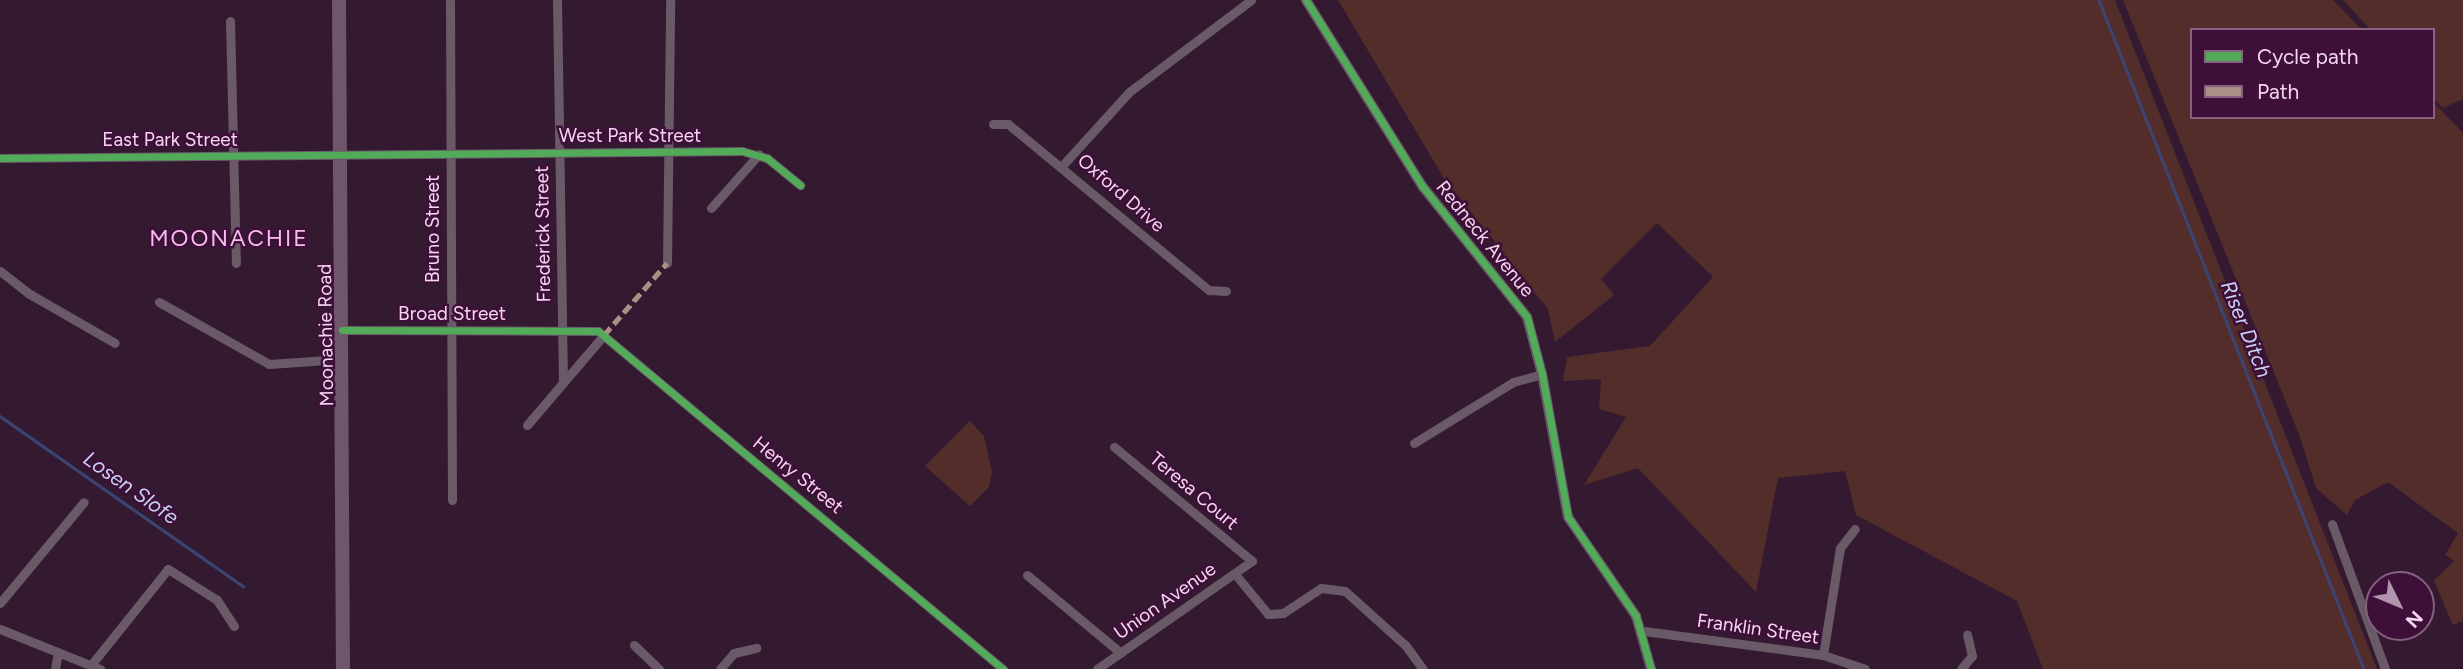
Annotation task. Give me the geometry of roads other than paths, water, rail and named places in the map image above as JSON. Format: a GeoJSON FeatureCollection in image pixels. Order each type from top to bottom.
{"type":"FeatureCollection","features":[{"type":"Feature","properties":{"kind":"main road","name":"Moonachie Road"},"geometry":{"type":"LineString","coordinates":[[339,0],[343,669]]}},
{"type":"Feature","properties":{"kind":"street","name":"Bruno Street"},"geometry":{"type":"LineString","coordinates":[[450,0],[452,500]]}},
{"type":"Feature","properties":{"kind":"street","name":"Frederick Street"},"geometry":{"type":"LineString","coordinates":[[557,0],[563,383]]}},
{"type":"Feature","properties":{"kind":"street"},"geometry":{"type":"LineString","coordinates":[[667,263],[670,0]]}},
{"type":"Feature","properties":{"kind":"street","name":"Oxford Drive"},"geometry":{"type":"LineString","coordinates":[[1226,291],[1209,290],[1061,167],[1129,92],[1251,0]]}},
{"type":"Feature","properties":{"kind":"street","name":"Redneck Avenue"},"geometry":{"type":"LineString","coordinates":[[1306,0],[1423,187],[1520,304],[1542,374],[1568,517],[1644,631],[1651,669]]}},
{"type":"Feature","properties":{"kind":"street"},"geometry":{"type":"LineString","coordinates":[[230,21],[236,263]]}},
{"type":"Feature","properties":{"kind":"street"},"geometry":{"type":"LineString","coordinates":[[993,124],[1008,124],[1061,167]]}},
{"type":"Feature","properties":{"kind":"street","name":"West Park Street"},"geometry":{"type":"LineString","coordinates":[[340,154],[669,151],[759,154]]}},
{"type":"Feature","properties":{"kind":"street","name":"East Park Street"},"geometry":{"type":"LineString","coordinates":[[0,158],[340,154]]}},
{"type":"Feature","properties":{"kind":"street"},"geometry":{"type":"LineString","coordinates":[[711,208],[759,154],[800,185]]}},
{"type":"Feature","properties":{"kind":"street"},"geometry":{"type":"LineString","coordinates":[[0,271],[28,293],[115,343]]}},
{"type":"Feature","properties":{"kind":"street"},"geometry":{"type":"LineString","coordinates":[[159,302],[269,364],[342,359]]}},
{"type":"Feature","properties":{"kind":"street","name":"Broad Street"},"geometry":{"type":"LineString","coordinates":[[342,330],[562,329]]}},
{"type":"Feature","properties":{"kind":"street","name":"Henry Street"},"geometry":{"type":"LineString","coordinates":[[562,329],[590,329],[604,335],[1003,669]]}},
{"type":"Feature","properties":{"kind":"street"},"geometry":{"type":"LineString","coordinates":[[527,425],[604,335]]}},
{"type":"Feature","properties":{"kind":"street"},"geometry":{"type":"LineString","coordinates":[[1414,443],[1513,382],[1542,374]]}},
{"type":"Feature","properties":{"kind":"street","name":"Teresa Court"},"geometry":{"type":"LineString","coordinates":[[1114,447],[1252,561]]}},
{"type":"Feature","properties":{"kind":"street"},"geometry":{"type":"LineString","coordinates":[[0,603],[84,502]]}},
{"type":"Feature","properties":{"kind":"street"},"geometry":{"type":"LineString","coordinates":[[2332,524],[2385,669]]}},
{"type":"Feature","properties":{"kind":"street"},"geometry":{"type":"LineString","coordinates":[[1823,655],[1840,548],[1855,529]]}},
{"type":"Feature","properties":{"kind":"street","name":"Union Avenue"},"geometry":{"type":"LineString","coordinates":[[1097,669],[1252,561]]}},
{"type":"Feature","properties":{"kind":"street"},"geometry":{"type":"LineString","coordinates":[[0,629],[96,667],[168,569],[217,600],[234,626]]}},
{"type":"Feature","properties":{"kind":"street"},"geometry":{"type":"LineString","coordinates":[[1235,573],[1268,614],[1283,613],[1321,588],[1345,591],[1406,646],[1423,669]]}},
{"type":"Feature","properties":{"kind":"street"},"geometry":{"type":"LineString","coordinates":[[1027,575],[1121,653]]}},
{"type":"Feature","properties":{"kind":"street","name":"Franklin Street"},"geometry":{"type":"LineString","coordinates":[[1644,631],[1823,655],[1865,669]]}},
{"type":"Feature","properties":{"kind":"street"},"geometry":{"type":"LineString","coordinates":[[1961,669],[1972,656],[1967,635]]}},
{"type":"Feature","properties":{"kind":"street"},"geometry":{"type":"LineString","coordinates":[[634,645],[659,669]]}},
{"type":"Feature","properties":{"kind":"street"},"geometry":{"type":"LineString","coordinates":[[720,669],[734,653],[756,648]]}},
{"type":"Feature","properties":{"kind":"street"},"geometry":{"type":"LineString","coordinates":[[55,669],[58,652]]}},
{"type":"Feature","properties":{"kind":"waterway","name":"Riser Ditch"},"geometry":{"type":"LineString","coordinates":[[2099,0],[2364,669]]}},
{"type":"Feature","properties":{"kind":"waterway","name":"Losen Slofe"},"geometry":{"type":"LineString","coordinates":[[0,416],[243,586]]}},
{"type":"Feature","properties":{"kind":"district","name":"MOONACHIE"},"geometry":{"type":"Point","coordinates":[229,238]}}]}
